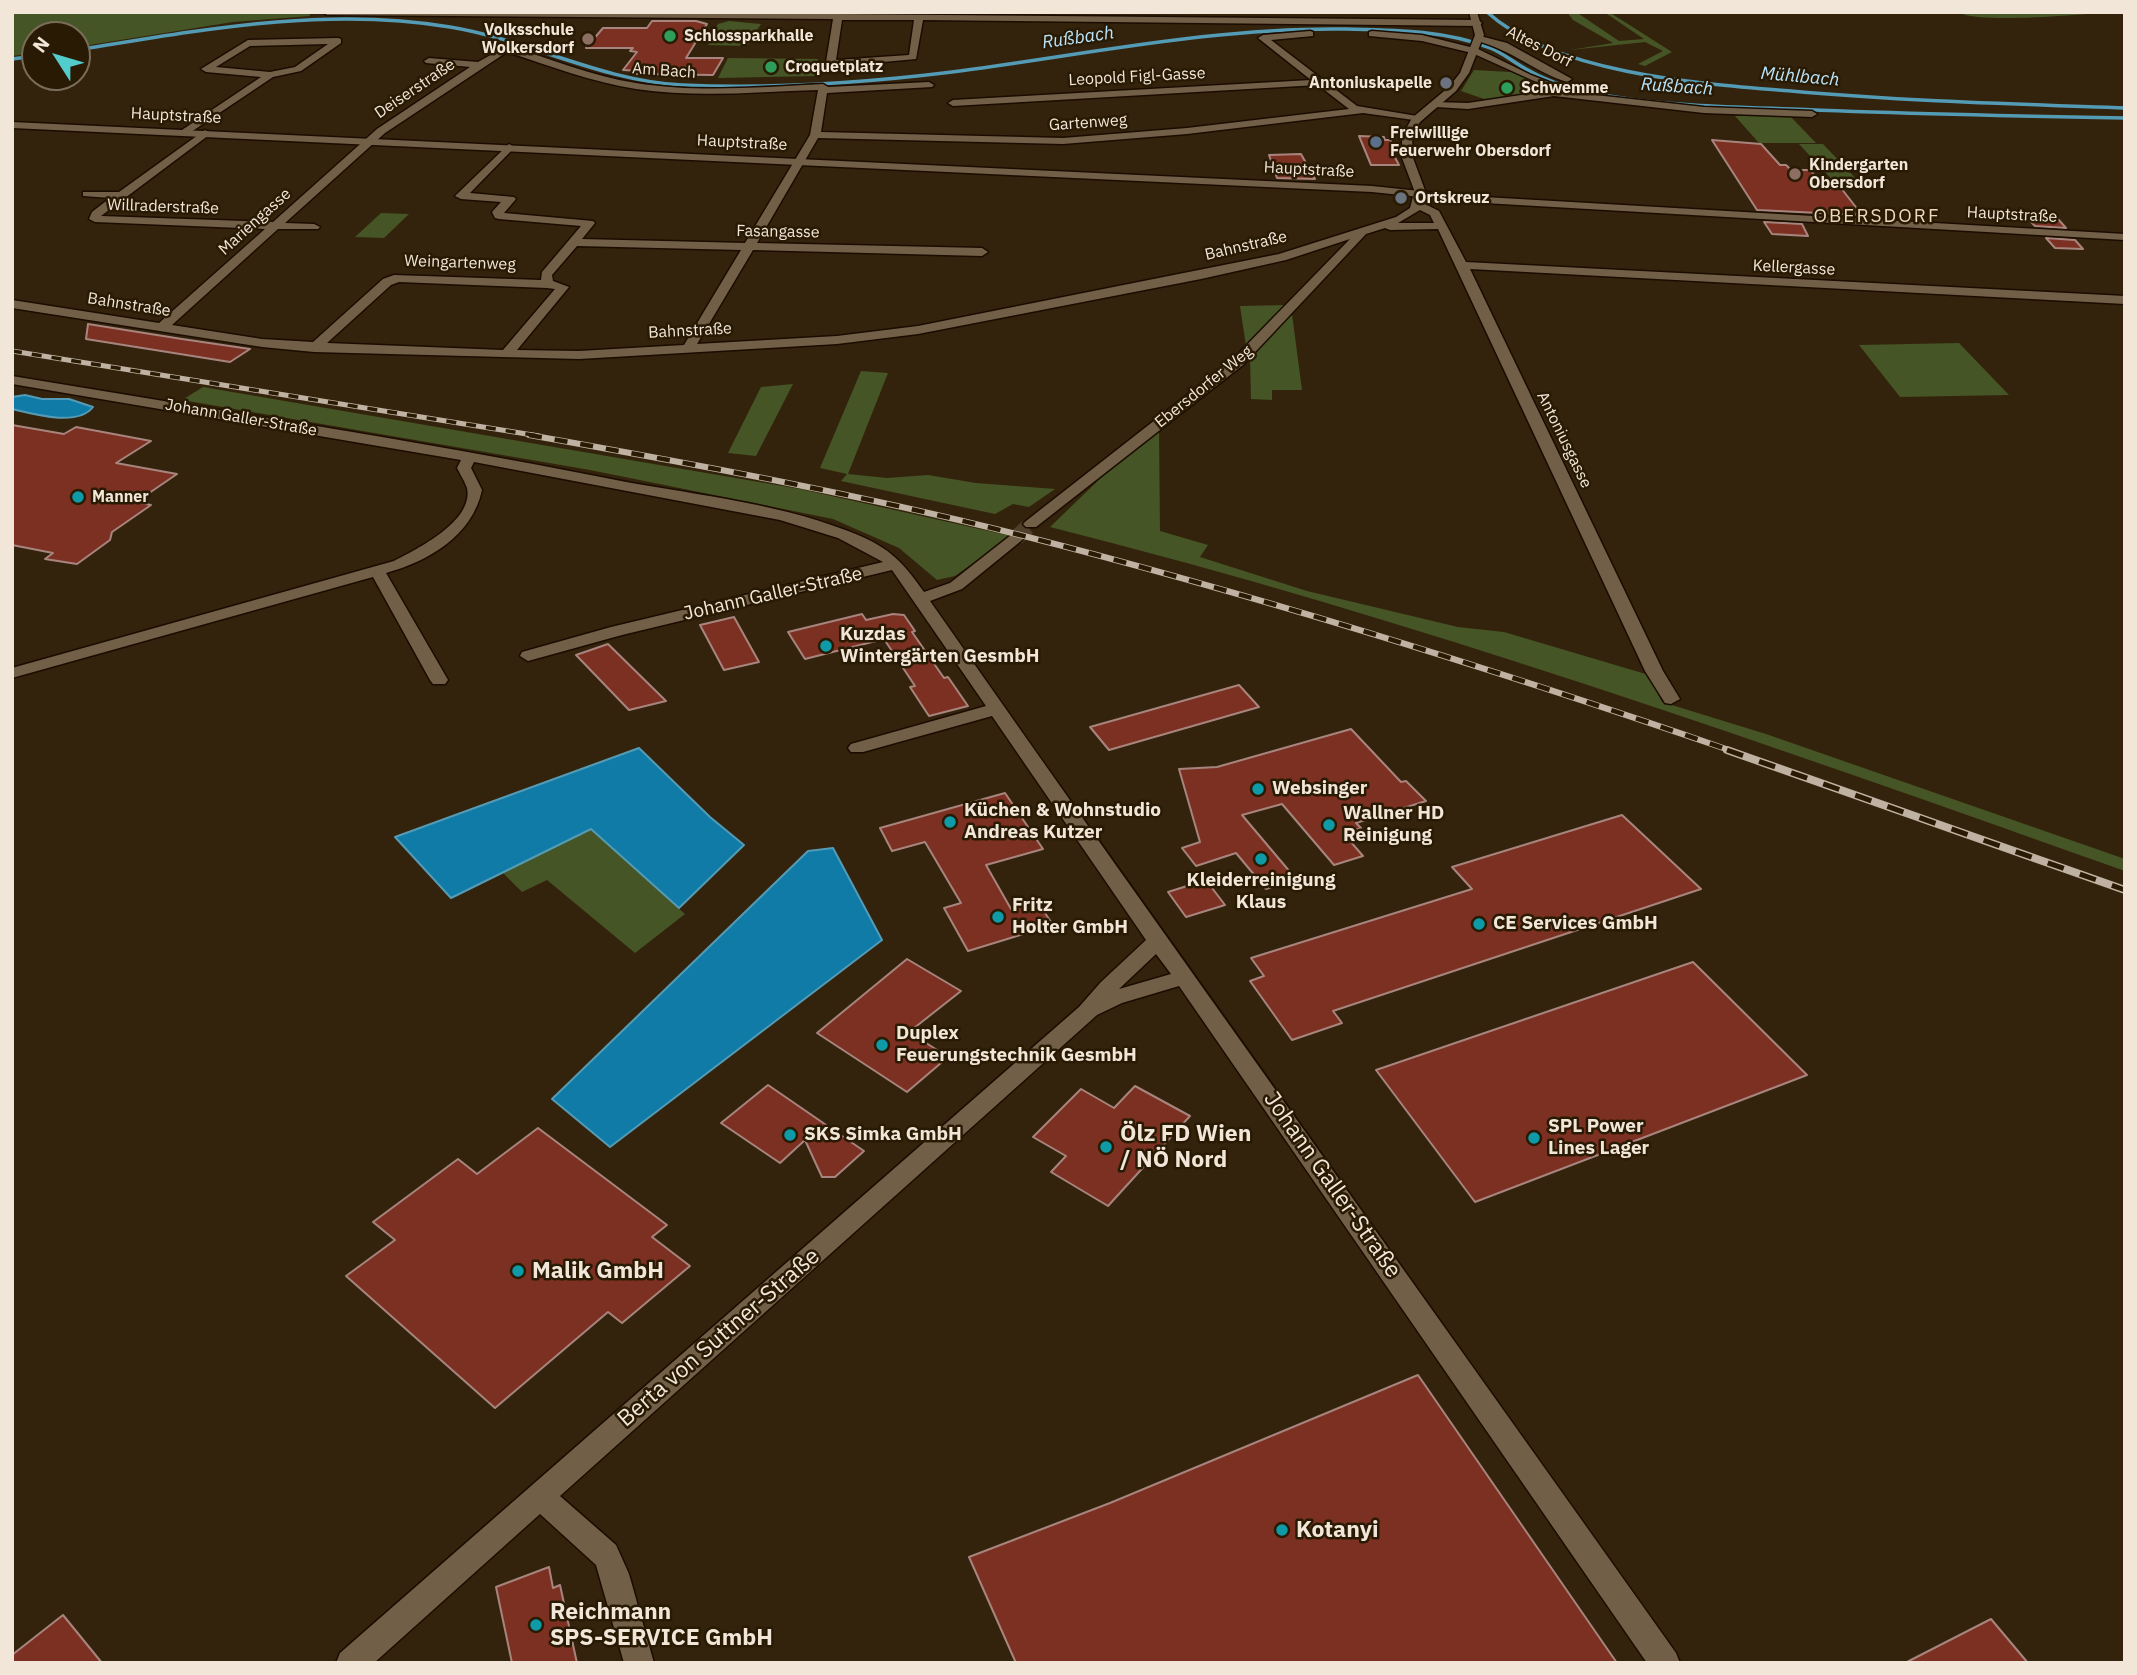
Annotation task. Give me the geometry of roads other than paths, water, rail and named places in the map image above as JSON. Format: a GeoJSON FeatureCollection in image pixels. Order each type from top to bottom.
{"type":"FeatureCollection","features":[{"type":"Feature","properties":{"kind":"street"},"geometry":{"type":"LineString","coordinates":[[327,12],[838,17],[1286,17],[1478,23]]}},
{"type":"Feature","properties":{"kind":"street"},"geometry":{"type":"LineString","coordinates":[[1321,33],[1263,38],[1354,108],[1417,119],[1460,82],[1478,45],[1478,23],[1473,12]]}},
{"type":"Feature","properties":{"kind":"street"},"geometry":{"type":"LineString","coordinates":[[838,17],[831,62],[839,63],[913,57],[919,17]]}},
{"type":"Feature","properties":{"kind":"street","name":"Altes Dorf"},"geometry":{"type":"LineString","coordinates":[[1361,34],[1510,47],[1546,70],[1583,85]]}},
{"type":"Feature","properties":{"kind":"street"},"geometry":{"type":"LineString","coordinates":[[184,132],[270,75],[298,69],[340,41],[248,43],[206,69],[270,75]]}},
{"type":"Feature","properties":{"kind":"street"},"geometry":{"type":"LineString","coordinates":[[1478,45],[1528,77],[1573,94]]}},
{"type":"Feature","properties":{"kind":"street","name":"Deiserstraße"},"geometry":{"type":"LineString","coordinates":[[370,140],[414,107],[507,49]]}},
{"type":"Feature","properties":{"kind":"street","name":"Am Bach"},"geometry":{"type":"LineString","coordinates":[[507,49],[600,78],[651,88],[714,90],[929,85]]}},
{"type":"Feature","properties":{"kind":"street","name":"Deiserstraße"},"geometry":{"type":"LineString","coordinates":[[429,61],[478,65]]}},
{"type":"Feature","properties":{"kind":"street","name":"Leopold Figl-Gasse"},"geometry":{"type":"LineString","coordinates":[[953,103],[1323,82]]}},
{"type":"Feature","properties":{"kind":"street"},"geometry":{"type":"LineString","coordinates":[[688,349],[815,135],[823,88]]}},
{"type":"Feature","properties":{"kind":"street"},"geometry":{"type":"LineString","coordinates":[[1436,104],[1468,106],[1540,94],[1573,94],[1695,109],[1812,114]]}},
{"type":"Feature","properties":{"kind":"street","name":"Gartenweg"},"geometry":{"type":"LineString","coordinates":[[815,135],[1063,141],[1188,131],[1362,110]]}},
{"type":"Feature","properties":{"kind":"street","name":"Antoniusgasse"},"geometry":{"type":"LineString","coordinates":[[1417,119],[1408,132],[1405,148],[1419,199],[1435,214],[1461,265],[1654,671],[1671,699]]}},
{"type":"Feature","properties":{"kind":"street","name":"Hauptstraße"},"geometry":{"type":"LineString","coordinates":[[12,125],[1380,189],[1419,199],[1437,196],[2125,237]]}},
{"type":"Feature","properties":{"kind":"street"},"geometry":{"type":"LineString","coordinates":[[88,194],[121,195],[205,133]]}},
{"type":"Feature","properties":{"kind":"street","name":"Mariengasse"},"geometry":{"type":"LineString","coordinates":[[161,328],[370,140]]}},
{"type":"Feature","properties":{"kind":"street"},"geometry":{"type":"LineString","coordinates":[[506,355],[563,288],[547,284],[546,275],[589,223],[505,218],[499,216],[498,212],[510,199],[461,196],[509,147]]}},
{"type":"Feature","properties":{"kind":"street","name":"Willraderstraße"},"geometry":{"type":"LineString","coordinates":[[121,195],[96,214],[95,219],[314,228]]}},
{"type":"Feature","properties":{"kind":"street"},"geometry":{"type":"LineString","coordinates":[[1382,227],[1410,214],[1419,199]]}},
{"type":"Feature","properties":{"kind":"street"},"geometry":{"type":"LineString","coordinates":[[1382,227],[1441,226]]}},
{"type":"Feature","properties":{"kind":"street","name":"Bahnstraße"},"geometry":{"type":"LineString","coordinates":[[12,304],[161,328],[314,348],[506,355],[603,354],[837,340],[918,330],[1201,275],[1282,257],[1382,227]]}},
{"type":"Feature","properties":{"kind":"street","name":"Ebersdorfer Weg"},"geometry":{"type":"LineString","coordinates":[[1031,524],[1238,362],[1362,233]]}},
{"type":"Feature","properties":{"kind":"street","name":"Fasangasse"},"geometry":{"type":"LineString","coordinates":[[574,242],[982,252]]}},
{"type":"Feature","properties":{"kind":"street","name":"Kellergasse"},"geometry":{"type":"LineString","coordinates":[[1461,265],[2125,300]]}},
{"type":"Feature","properties":{"kind":"street","name":"Weingartenweg"},"geometry":{"type":"LineString","coordinates":[[314,348],[387,282],[398,278],[547,284]]}},
{"type":"Feature","properties":{"kind":"street","name":"Johann Galler-Straße"},"geometry":{"type":"LineString","coordinates":[[12,380],[469,457],[817,525],[865,544],[896,564],[1157,942],[1185,978],[1665,1663]]}},
{"type":"Feature","properties":{"kind":"street"},"geometry":{"type":"LineString","coordinates":[[12,673],[378,572],[419,555],[460,526],[473,503],[475,490],[464,468],[469,457]]}},
{"type":"Feature","properties":{"kind":"street"},"geometry":{"type":"LineString","coordinates":[[920,599],[956,586],[1016,538]]}},
{"type":"Feature","properties":{"kind":"street","name":"Johann Galler-Straße"},"geometry":{"type":"LineString","coordinates":[[528,656],[617,631],[896,564]]}},
{"type":"Feature","properties":{"kind":"street"},"geometry":{"type":"LineString","coordinates":[[378,572],[439,680]]}},
{"type":"Feature","properties":{"kind":"street"},"geometry":{"type":"LineString","coordinates":[[858,748],[996,709]]}},
{"type":"Feature","properties":{"kind":"street","name":"Berta von Suttner-Straße"},"geometry":{"type":"LineString","coordinates":[[351,1663],[1087,1012],[1108,988],[1157,942]]}},
{"type":"Feature","properties":{"kind":"street","name":"Berta von Suttner-Straße"},"geometry":{"type":"LineString","coordinates":[[1087,1012],[1114,998],[1157,983],[1185,978]]}},
{"type":"Feature","properties":{"kind":"street"},"geometry":{"type":"LineString","coordinates":[[540,1496],[606,1555],[615,1573],[639,1663]]}},
{"type":"Feature","properties":{"kind":"water"},"geometry":{"type":"Polygon","coordinates":[[[25,395],[42,399],[69,399],[93,407],[86,413],[66,418],[12,409],[12,397],[25,395]]]}},
{"type":"Feature","properties":{"kind":"water"},"geometry":{"type":"Polygon","coordinates":[[[639,748],[710,817],[744,845],[679,908],[591,829],[451,898],[395,837],[639,748]]]}},
{"type":"Feature","properties":{"kind":"water"},"geometry":{"type":"Polygon","coordinates":[[[833,848],[882,940],[610,1147],[552,1099],[808,851],[833,848]]]}},
{"type":"Feature","properties":{"kind":"waterway","name":"Mühlbach"},"geometry":{"type":"LineString","coordinates":[[1487,12],[1516,33],[1551,50],[1631,72],[1674,79],[1874,97],[2125,108]]}},
{"type":"Feature","properties":{"kind":"waterway","name":"Rußbach"},"geometry":{"type":"LineString","coordinates":[[91,48],[263,23],[357,19],[403,21],[479,33],[594,68],[652,82],[749,86],[918,76],[1247,32],[1382,30],[1437,34],[1473,42],[1495,50],[1557,83],[1592,93],[1637,100],[1703,106],[1833,111],[2125,118]]}},
{"type":"Feature","properties":{"kind":"waterway","name":"Rußbach"},"geometry":{"type":"LineString","coordinates":[[12,59],[21,58]]}},
{"type":"Feature","properties":{"kind":"tunnel"},"geometry":{"type":"LineString","coordinates":[[1016,538],[1031,524]]}},
{"type":"Feature","properties":{"kind":"railway"},"geometry":{"type":"LineString","coordinates":[[12,351],[539,436]]}},
{"type":"Feature","properties":{"kind":"railway"},"geometry":{"type":"LineString","coordinates":[[529,435],[837,493],[1110,558],[1378,636],[1732,751]]}},
{"type":"Feature","properties":{"kind":"railway"},"geometry":{"type":"LineString","coordinates":[[1727,750],[2125,890]]}},
{"type":"Feature","properties":{"kind":"place","name":"Schlossparkhalle"},"geometry":{"type":"Point","coordinates":[670,36]}},
{"type":"Feature","properties":{"kind":"place","name":"Volksschule Wolkersdorf"},"geometry":{"type":"Point","coordinates":[588,39]}},
{"type":"Feature","properties":{"kind":"place","name":"Croquetplatz"},"geometry":{"type":"Point","coordinates":[771,67]}},
{"type":"Feature","properties":{"kind":"place","name":"Antoniuskapelle"},"geometry":{"type":"Point","coordinates":[1446,83]}},
{"type":"Feature","properties":{"kind":"place","name":"Schwemme"},"geometry":{"type":"Point","coordinates":[1507,88]}},
{"type":"Feature","properties":{"kind":"place","name":"Freiwillige Feuerwehr Obersdorf"},"geometry":{"type":"Point","coordinates":[1376,142]}},
{"type":"Feature","properties":{"kind":"place","name":"Kindergarten Obersdorf"},"geometry":{"type":"Point","coordinates":[1795,174]}},
{"type":"Feature","properties":{"kind":"place","name":"Ortskreuz"},"geometry":{"type":"Point","coordinates":[1401,198]}},
{"type":"Feature","properties":{"kind":"place","name":"Manner"},"geometry":{"type":"Point","coordinates":[78,497]}},
{"type":"Feature","properties":{"kind":"place","name":"Kuzdas Wintergärten GesmbH"},"geometry":{"type":"Point","coordinates":[826,646]}},
{"type":"Feature","properties":{"kind":"place","name":"Websinger"},"geometry":{"type":"Point","coordinates":[1258,789]}},
{"type":"Feature","properties":{"kind":"place","name":"Küchen & Wohnstudio Andreas Kutzer"},"geometry":{"type":"Point","coordinates":[950,822]}},
{"type":"Feature","properties":{"kind":"place","name":"Wallner HD Reinigung"},"geometry":{"type":"Point","coordinates":[1329,825]}},
{"type":"Feature","properties":{"kind":"place","name":"Kleiderreinigung Klaus"},"geometry":{"type":"Point","coordinates":[1261,859]}},
{"type":"Feature","properties":{"kind":"place","name":"Fritz Holter GmbH"},"geometry":{"type":"Point","coordinates":[998,917]}},
{"type":"Feature","properties":{"kind":"place","name":"CE Services GmbH"},"geometry":{"type":"Point","coordinates":[1479,924]}},
{"type":"Feature","properties":{"kind":"place","name":"Duplex Feuerungstechnik GesmbH"},"geometry":{"type":"Point","coordinates":[882,1045]}},
{"type":"Feature","properties":{"kind":"place","name":"SKS Simka GmbH"},"geometry":{"type":"Point","coordinates":[790,1135]}},
{"type":"Feature","properties":{"kind":"place","name":"SPL Power Lines Lager"},"geometry":{"type":"Point","coordinates":[1534,1138]}},
{"type":"Feature","properties":{"kind":"place","name":"Ölz FD Wien / NÖ Nord"},"geometry":{"type":"Point","coordinates":[1106,1147]}},
{"type":"Feature","properties":{"kind":"place","name":"Malik GmbH"},"geometry":{"type":"Point","coordinates":[518,1271]}},
{"type":"Feature","properties":{"kind":"place","name":"Kotanyi"},"geometry":{"type":"Point","coordinates":[1282,1530]}},
{"type":"Feature","properties":{"kind":"place","name":"Reichmann SPS-SERVICE GmbH"},"geometry":{"type":"Point","coordinates":[536,1625]}},
{"type":"Feature","properties":{"kind":"district","name":"OBERSDORF"},"geometry":{"type":"Point","coordinates":[1877,217]}}]}
